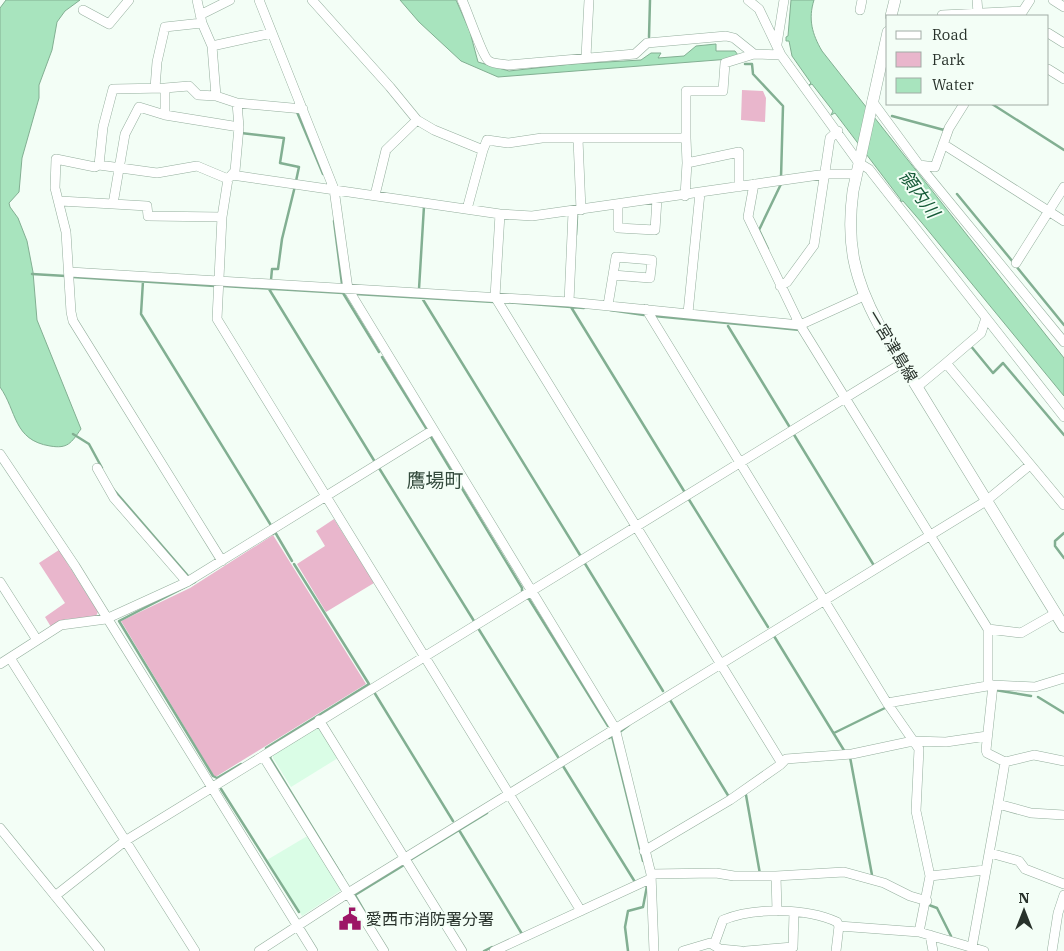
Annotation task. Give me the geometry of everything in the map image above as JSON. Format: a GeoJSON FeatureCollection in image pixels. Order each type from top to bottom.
{"type":"FeatureCollection","features":[{"type":"Feature","properties":{"kind":"main road"},"geometry":{"type":"LineString","coordinates":[[891,15],[896,0]]}},
{"type":"Feature","properties":{"kind":"main road","name":"一宮津島線"},"geometry":{"type":"LineString","coordinates":[[886,48],[883,71],[871,104],[850,212],[850,243],[855,270],[864,296],[902,363],[1064,627]]}},
{"type":"Feature","properties":{"kind":"street"},"geometry":{"type":"LineString","coordinates":[[83,10],[109,24],[129,0]]}},
{"type":"Feature","properties":{"kind":"street"},"geometry":{"type":"LineString","coordinates":[[197,0],[201,19],[212,46],[216,96]]}},
{"type":"Feature","properties":{"kind":"street"},"geometry":{"type":"LineString","coordinates":[[155,88],[157,62],[165,27],[201,19],[230,0]]}},
{"type":"Feature","properties":{"kind":"street"},"geometry":{"type":"LineString","coordinates":[[259,0],[334,189],[348,289],[615,728],[650,876],[654,951]]}},
{"type":"Feature","properties":{"kind":"street"},"geometry":{"type":"LineString","coordinates":[[312,0],[417,120],[434,130],[483,150]]}},
{"type":"Feature","properties":{"kind":"street"},"geometry":{"type":"LineString","coordinates":[[462,0],[472,19],[483,55],[489,61],[508,65],[635,54],[647,42],[726,36],[734,38],[754,54]]}},
{"type":"Feature","properties":{"kind":"street"},"geometry":{"type":"LineString","coordinates":[[586,57],[589,0]]}},
{"type":"Feature","properties":{"kind":"street"},"geometry":{"type":"LineString","coordinates":[[748,0],[759,9],[781,55],[838,132],[858,164],[869,169],[1064,417]]}},
{"type":"Feature","properties":{"kind":"street"},"geometry":{"type":"LineString","coordinates":[[777,44],[784,0]]}},
{"type":"Feature","properties":{"kind":"street"},"geometry":{"type":"LineString","coordinates":[[860,10],[862,0]]}},
{"type":"Feature","properties":{"kind":"street"},"geometry":{"type":"LineString","coordinates":[[977,0],[978,13]]}},
{"type":"Feature","properties":{"kind":"street"},"geometry":{"type":"LineString","coordinates":[[942,15],[978,13],[1021,15],[1030,0]]}},
{"type":"Feature","properties":{"kind":"street"},"geometry":{"type":"LineString","coordinates":[[1053,0],[1064,7]]}},
{"type":"Feature","properties":{"kind":"street"},"geometry":{"type":"LineString","coordinates":[[212,46],[272,33]]}},
{"type":"Feature","properties":{"kind":"street"},"geometry":{"type":"LineString","coordinates":[[1049,34],[1064,43]]}},
{"type":"Feature","properties":{"kind":"street"},"geometry":{"type":"LineString","coordinates":[[685,196],[687,163],[686,91],[724,91],[725,63],[754,54],[781,55]]}},
{"type":"Feature","properties":{"kind":"street"},"geometry":{"type":"LineString","coordinates":[[1049,70],[1064,79]]}},
{"type":"Feature","properties":{"kind":"street"},"geometry":{"type":"LineString","coordinates":[[99,165],[103,127],[113,89],[189,86],[198,95],[216,96],[237,103],[302,109]]}},
{"type":"Feature","properties":{"kind":"street"},"geometry":{"type":"LineString","coordinates":[[165,115],[166,88]]}},
{"type":"Feature","properties":{"kind":"street"},"geometry":{"type":"LineString","coordinates":[[237,103],[239,127],[235,171],[230,177],[222,217],[217,319],[581,911]]}},
{"type":"Feature","properties":{"kind":"street"},"geometry":{"type":"LineString","coordinates":[[871,104],[918,165],[1064,342]]}},
{"type":"Feature","properties":{"kind":"street"},"geometry":{"type":"LineString","coordinates":[[918,165],[935,167],[949,128],[963,105]]}},
{"type":"Feature","properties":{"kind":"street"},"geometry":{"type":"LineString","coordinates":[[113,204],[125,134],[139,107],[165,115],[239,127]]}},
{"type":"Feature","properties":{"kind":"street"},"geometry":{"type":"LineString","coordinates":[[375,195],[386,150],[417,120]]}},
{"type":"Feature","properties":{"kind":"street"},"geometry":{"type":"LineString","coordinates":[[780,286],[787,282],[814,245],[830,138],[838,132]]}},
{"type":"Feature","properties":{"kind":"street"},"geometry":{"type":"LineString","coordinates":[[467,209],[487,140],[508,143],[542,138],[686,138]]}},
{"type":"Feature","properties":{"kind":"street"},"geometry":{"type":"LineString","coordinates":[[569,302],[577,211],[578,139]]}},
{"type":"Feature","properties":{"kind":"street"},"geometry":{"type":"LineString","coordinates":[[942,144],[1064,221]]}},
{"type":"Feature","properties":{"kind":"street"},"geometry":{"type":"LineString","coordinates":[[687,163],[739,152],[739,187]]}},
{"type":"Feature","properties":{"kind":"street"},"geometry":{"type":"LineString","coordinates":[[222,561],[73,321],[66,232],[60,201],[55,188],[56,159],[95,167],[99,165],[157,173],[197,166],[230,177],[334,189],[500,214],[532,216],[685,196],[826,174],[858,164]]}},
{"type":"Feature","properties":{"kind":"street"},"geometry":{"type":"LineString","coordinates":[[754,184],[748,217],[800,325],[988,629],[991,685],[987,753],[1005,762],[1034,755],[1064,761]]}},
{"type":"Feature","properties":{"kind":"street"},"geometry":{"type":"LineString","coordinates":[[1016,263],[1064,187]]}},
{"type":"Feature","properties":{"kind":"street"},"geometry":{"type":"LineString","coordinates":[[688,313],[700,193]]}},
{"type":"Feature","properties":{"kind":"street"},"geometry":{"type":"LineString","coordinates":[[618,205],[618,228],[655,230],[657,200]]}},
{"type":"Feature","properties":{"kind":"street"},"geometry":{"type":"LineString","coordinates":[[60,201],[147,206],[148,216],[222,217]]}},
{"type":"Feature","properties":{"kind":"street"},"geometry":{"type":"LineString","coordinates":[[500,214],[495,297],[781,762]]}},
{"type":"Feature","properties":{"kind":"street"},"geometry":{"type":"LineString","coordinates":[[70,272],[569,302],[800,325],[864,296]]}},
{"type":"Feature","properties":{"kind":"street"},"geometry":{"type":"LineString","coordinates":[[608,306],[613,275]]}},
{"type":"Feature","properties":{"kind":"street"},"geometry":{"type":"LineString","coordinates":[[646,309],[887,702],[919,749],[916,811],[930,876],[920,932]]}},
{"type":"Feature","properties":{"kind":"street"},"geometry":{"type":"LineString","coordinates":[[917,387],[981,333],[986,318]]}},
{"type":"Feature","properties":{"kind":"street"},"geometry":{"type":"LineString","coordinates":[[55,896],[126,841],[319,720],[902,363]]}},
{"type":"Feature","properties":{"kind":"street"},"geometry":{"type":"LineString","coordinates":[[946,363],[1064,505]]}},
{"type":"Feature","properties":{"kind":"street"},"geometry":{"type":"LineString","coordinates":[[0,664],[61,625],[106,619],[187,582],[433,430]]}},
{"type":"Feature","properties":{"kind":"street"},"geometry":{"type":"LineString","coordinates":[[0,454],[75,566],[106,619],[313,951]]}},
{"type":"Feature","properties":{"kind":"street"},"geometry":{"type":"LineString","coordinates":[[259,951],[348,892],[986,501],[1030,465]]}},
{"type":"Feature","properties":{"kind":"street"},"geometry":{"type":"LineString","coordinates":[[97,468],[114,498],[187,582]]}},
{"type":"Feature","properties":{"kind":"street"},"geometry":{"type":"LineString","coordinates":[[0,582],[38,640]]}},
{"type":"Feature","properties":{"kind":"street"},"geometry":{"type":"LineString","coordinates":[[988,629],[1021,633],[1056,613]]}},
{"type":"Feature","properties":{"kind":"street"},"geometry":{"type":"LineString","coordinates":[[10,658],[195,951]]}},
{"type":"Feature","properties":{"kind":"street"},"geometry":{"type":"LineString","coordinates":[[887,702],[991,685],[1035,687],[1064,678]]}},
{"type":"Feature","properties":{"kind":"street"},"geometry":{"type":"LineString","coordinates":[[319,720],[462,951]]}},
{"type":"Feature","properties":{"kind":"street"},"geometry":{"type":"LineString","coordinates":[[644,851],[730,800],[780,765],[781,762],[791,758],[852,754],[913,741],[946,742],[987,736]]}},
{"type":"Feature","properties":{"kind":"street"},"geometry":{"type":"LineString","coordinates":[[262,756],[384,951]]}},
{"type":"Feature","properties":{"kind":"street"},"geometry":{"type":"LineString","coordinates":[[972,947],[1005,762]]}},
{"type":"Feature","properties":{"kind":"street"},"geometry":{"type":"LineString","coordinates":[[998,804],[1031,813],[1064,815]]}},
{"type":"Feature","properties":{"kind":"street"},"geometry":{"type":"LineString","coordinates":[[0,828],[100,951]]}},
{"type":"Feature","properties":{"kind":"street"},"geometry":{"type":"LineString","coordinates":[[990,854],[1019,861],[1025,869],[1064,884]]}},
{"type":"Feature","properties":{"kind":"street"},"geometry":{"type":"LineString","coordinates":[[930,876],[985,870]]}},
{"type":"Feature","properties":{"kind":"street"},"geometry":{"type":"LineString","coordinates":[[494,951],[507,948],[650,876],[716,873],[734,876],[776,876],[844,872],[884,883],[910,896],[926,901]]}},
{"type":"Feature","properties":{"kind":"street"},"geometry":{"type":"LineString","coordinates":[[776,876],[776,911]]}},
{"type":"Feature","properties":{"kind":"street"},"geometry":{"type":"LineString","coordinates":[[1052,951],[1058,912],[1064,895]]}},
{"type":"Feature","properties":{"kind":"street"},"geometry":{"type":"LineString","coordinates":[[714,946],[723,920],[757,912],[776,911],[824,916],[837,922],[839,926],[836,951]]}},
{"type":"Feature","properties":{"kind":"street"},"geometry":{"type":"LineString","coordinates":[[746,951],[793,947],[794,912]]}},
{"type":"Feature","properties":{"kind":"street"},"geometry":{"type":"LineString","coordinates":[[839,926],[920,932],[984,951]]}},
{"type":"Feature","properties":{"kind":"street"},"geometry":{"type":"LineString","coordinates":[[930,935],[933,951]]}},
{"type":"Feature","properties":{"kind":"street"},"geometry":{"type":"LineString","coordinates":[[683,951],[710,943],[720,949],[741,951]]}},
{"type":"Feature","properties":{"kind":"shaded area"},"geometry":{"type":"Polygon","coordinates":[[[314,728],[319,729],[338,758],[291,787],[273,758],[273,753],[314,728]]]}},
{"type":"Feature","properties":{"kind":"shaded area"},"geometry":{"type":"Polygon","coordinates":[[[309,835],[340,886],[340,891],[302,916],[267,860],[309,835]]]}},
{"type":"Feature","properties":{"kind":"green space"},"geometry":{"type":"Polygon","coordinates":[[[742,90],[763,91],[766,98],[765,122],[741,120],[742,90]]]}},
{"type":"Feature","properties":{"kind":"green space"},"geometry":{"type":"Polygon","coordinates":[[[334,519],[374,583],[326,612],[297,564],[325,546],[316,531],[334,519]]]}},
{"type":"Feature","properties":{"kind":"green space"},"geometry":{"type":"Polygon","coordinates":[[[273,535],[366,684],[217,776],[214,776],[121,621],[190,588],[273,535]]]}},
{"type":"Feature","properties":{"kind":"green space"},"geometry":{"type":"Polygon","coordinates":[[[59,550],[98,612],[95,618],[66,619],[51,627],[45,617],[65,603],[39,563],[59,550]]]}},
{"type":"Feature","properties":{"kind":"water"},"geometry":{"type":"Polygon","coordinates":[[[6,0],[80,0],[65,11],[57,22],[52,50],[39,85],[39,98],[22,158],[19,192],[9,203],[18,218],[27,241],[33,272],[37,320],[81,429],[72,441],[61,447],[38,443],[29,438],[22,431],[0,387],[0,8],[6,0]]]}},
{"type":"Feature","properties":{"kind":"water"},"geometry":{"type":"Polygon","coordinates":[[[400,0],[456,0],[470,32],[478,62],[509,71],[572,64],[641,60],[651,53],[661,53],[658,58],[684,56],[696,46],[716,44],[716,51],[735,51],[738,55],[730,59],[498,77],[461,61],[419,22],[400,0]]]}},
{"type":"Feature","properties":{"kind":"water","name":"領内川"},"geometry":{"type":"Polygon","coordinates":[[[791,0],[814,0],[811,20],[816,39],[822,51],[1064,358],[1064,396],[922,223],[903,201],[899,202],[901,200],[835,113],[831,115],[833,111],[812,84],[808,86],[811,83],[792,56],[789,41],[786,41],[791,0]]]}},
{"type":"Feature","properties":{"kind":"waterway"},"geometry":{"type":"LineString","coordinates":[[649,37],[650,0]]}},
{"type":"Feature","properties":{"kind":"waterway"},"geometry":{"type":"LineString","coordinates":[[745,64],[752,64],[753,74],[783,106],[781,178]]}},
{"type":"Feature","properties":{"kind":"waterway"},"geometry":{"type":"LineString","coordinates":[[994,105],[1064,150]]}},
{"type":"Feature","properties":{"kind":"waterway"},"geometry":{"type":"LineString","coordinates":[[297,112],[323,174]]}},
{"type":"Feature","properties":{"kind":"waterway"},"geometry":{"type":"LineString","coordinates":[[892,116],[944,129]]}},
{"type":"Feature","properties":{"kind":"waterway"},"geometry":{"type":"LineString","coordinates":[[241,133],[284,138],[280,163],[299,167],[296,181]]}},
{"type":"Feature","properties":{"kind":"waterway"},"geometry":{"type":"LineString","coordinates":[[768,249],[759,230],[781,184]]}},
{"type":"Feature","properties":{"kind":"waterway"},"geometry":{"type":"LineString","coordinates":[[271,280],[272,269],[278,269],[282,239],[295,186]]}},
{"type":"Feature","properties":{"kind":"waterway"},"geometry":{"type":"LineString","coordinates":[[957,194],[1013,262]]}},
{"type":"Feature","properties":{"kind":"waterway"},"geometry":{"type":"LineString","coordinates":[[419,289],[424,206]]}},
{"type":"Feature","properties":{"kind":"waterway"},"geometry":{"type":"LineString","coordinates":[[576,235],[577,216]]}},
{"type":"Feature","properties":{"kind":"waterway"},"geometry":{"type":"LineString","coordinates":[[334,221],[342,284]]}},
{"type":"Feature","properties":{"kind":"waterway"},"geometry":{"type":"LineString","coordinates":[[1016,266],[1064,325]]}},
{"type":"Feature","properties":{"kind":"waterway"},"geometry":{"type":"LineString","coordinates":[[32,274],[66,276]]}},
{"type":"Feature","properties":{"kind":"waterway"},"geometry":{"type":"LineString","coordinates":[[73,277],[215,286]]}},
{"type":"Feature","properties":{"kind":"waterway"},"geometry":{"type":"LineString","coordinates":[[143,281],[141,314],[272,527]]}},
{"type":"Feature","properties":{"kind":"waterway"},"geometry":{"type":"LineString","coordinates":[[224,286],[343,293],[379,352]]}},
{"type":"Feature","properties":{"kind":"waterway"},"geometry":{"type":"LineString","coordinates":[[269,289],[375,462]]}},
{"type":"Feature","properties":{"kind":"waterway"},"geometry":{"type":"LineString","coordinates":[[356,294],[494,302]]}},
{"type":"Feature","properties":{"kind":"waterway"},"geometry":{"type":"LineString","coordinates":[[422,298],[580,555]]}},
{"type":"Feature","properties":{"kind":"waterway"},"geometry":{"type":"LineString","coordinates":[[503,302],[584,308]]}},
{"type":"Feature","properties":{"kind":"waterway"},"geometry":{"type":"LineString","coordinates":[[571,307],[684,491]]}},
{"type":"Feature","properties":{"kind":"waterway"},"geometry":{"type":"LineString","coordinates":[[610,310],[644,315]]}},
{"type":"Feature","properties":{"kind":"waterway"},"geometry":{"type":"LineString","coordinates":[[654,316],[800,330]]}},
{"type":"Feature","properties":{"kind":"waterway"},"geometry":{"type":"LineString","coordinates":[[728,326],[789,426]]}},
{"type":"Feature","properties":{"kind":"waterway"},"geometry":{"type":"LineString","coordinates":[[970,345],[993,373],[1003,363],[1064,435]]}},
{"type":"Feature","properties":{"kind":"waterway"},"geometry":{"type":"LineString","coordinates":[[382,357],[426,428]]}},
{"type":"Feature","properties":{"kind":"waterway"},"geometry":{"type":"LineString","coordinates":[[793,433],[873,564]]}},
{"type":"Feature","properties":{"kind":"waterway"},"geometry":{"type":"LineString","coordinates":[[73,434],[89,444],[102,468]]}},
{"type":"Feature","properties":{"kind":"waterway"},"geometry":{"type":"LineString","coordinates":[[431,437],[522,588],[522,591]]}},
{"type":"Feature","properties":{"kind":"waterway"},"geometry":{"type":"LineString","coordinates":[[379,468],[474,621]]}},
{"type":"Feature","properties":{"kind":"waterway"},"geometry":{"type":"LineString","coordinates":[[113,489],[189,577]]}},
{"type":"Feature","properties":{"kind":"waterway"},"geometry":{"type":"LineString","coordinates":[[688,498],[768,627]]}},
{"type":"Feature","properties":{"kind":"waterway"},"geometry":{"type":"LineString","coordinates":[[273,534],[275,532],[292,561]]}},
{"type":"Feature","properties":{"kind":"waterway"},"geometry":{"type":"LineString","coordinates":[[1064,533],[1055,541],[1055,546],[1064,558]]}},
{"type":"Feature","properties":{"kind":"waterway"},"geometry":{"type":"LineString","coordinates":[[584,562],[663,691]]}},
{"type":"Feature","properties":{"kind":"waterway"},"geometry":{"type":"LineString","coordinates":[[266,748],[369,684],[294,564]]}},
{"type":"Feature","properties":{"kind":"waterway"},"geometry":{"type":"LineString","coordinates":[[195,582],[119,621],[213,776],[217,778],[241,764]]}},
{"type":"Feature","properties":{"kind":"waterway"},"geometry":{"type":"LineString","coordinates":[[526,598],[529,599],[608,726]]}},
{"type":"Feature","properties":{"kind":"waterway"},"geometry":{"type":"LineString","coordinates":[[478,628],[558,757]]}},
{"type":"Feature","properties":{"kind":"waterway"},"geometry":{"type":"LineString","coordinates":[[774,636],[845,752]]}},
{"type":"Feature","properties":{"kind":"waterway"},"geometry":{"type":"LineString","coordinates":[[995,690],[1031,696]]}},
{"type":"Feature","properties":{"kind":"waterway"},"geometry":{"type":"LineString","coordinates":[[374,692],[453,821]]}},
{"type":"Feature","properties":{"kind":"waterway"},"geometry":{"type":"LineString","coordinates":[[1038,697],[1064,713]]}},
{"type":"Feature","properties":{"kind":"waterway"},"geometry":{"type":"LineString","coordinates":[[670,700],[729,797]]}},
{"type":"Feature","properties":{"kind":"waterway"},"geometry":{"type":"LineString","coordinates":[[834,733],[887,707]]}},
{"type":"Feature","properties":{"kind":"waterway"},"geometry":{"type":"LineString","coordinates":[[621,731],[629,725]]}},
{"type":"Feature","properties":{"kind":"waterway"},"geometry":{"type":"LineString","coordinates":[[609,738],[612,736],[643,861]]}},
{"type":"Feature","properties":{"kind":"waterway"},"geometry":{"type":"LineString","coordinates":[[271,755],[270,758],[342,876]]}},
{"type":"Feature","properties":{"kind":"waterway"},"geometry":{"type":"LineString","coordinates":[[850,757],[872,875]]}},
{"type":"Feature","properties":{"kind":"waterway"},"geometry":{"type":"LineString","coordinates":[[563,766],[635,882]]}},
{"type":"Feature","properties":{"kind":"waterway"},"geometry":{"type":"LineString","coordinates":[[221,789],[299,912]]}},
{"type":"Feature","properties":{"kind":"waterway"},"geometry":{"type":"LineString","coordinates":[[746,795],[760,874]]}},
{"type":"Feature","properties":{"kind":"waterway"},"geometry":{"type":"LineString","coordinates":[[410,860],[487,813]]}},
{"type":"Feature","properties":{"kind":"waterway"},"geometry":{"type":"LineString","coordinates":[[459,830],[522,934]]}},
{"type":"Feature","properties":{"kind":"waterway"},"geometry":{"type":"LineString","coordinates":[[370,921],[355,895],[404,865]]}},
{"type":"Feature","properties":{"kind":"waterway"},"geometry":{"type":"LineString","coordinates":[[628,951],[625,927],[628,911],[643,907],[647,886]]}},
{"type":"Feature","properties":{"kind":"waterway"},"geometry":{"type":"LineString","coordinates":[[929,905],[937,908],[951,936]]}},
{"type":"Feature","properties":{"kind":"waterway"},"geometry":{"type":"LineString","coordinates":[[484,951],[492,947]]}},
{"type":"Feature","properties":{"kind":"place","name":"愛西市消防署分署"},"geometry":{"type":"Point","coordinates":[350,919]}},
{"type":"Feature","properties":{"kind":"district","name":"鷹場町"},"geometry":{"type":"Point","coordinates":[435,480]}}]}
